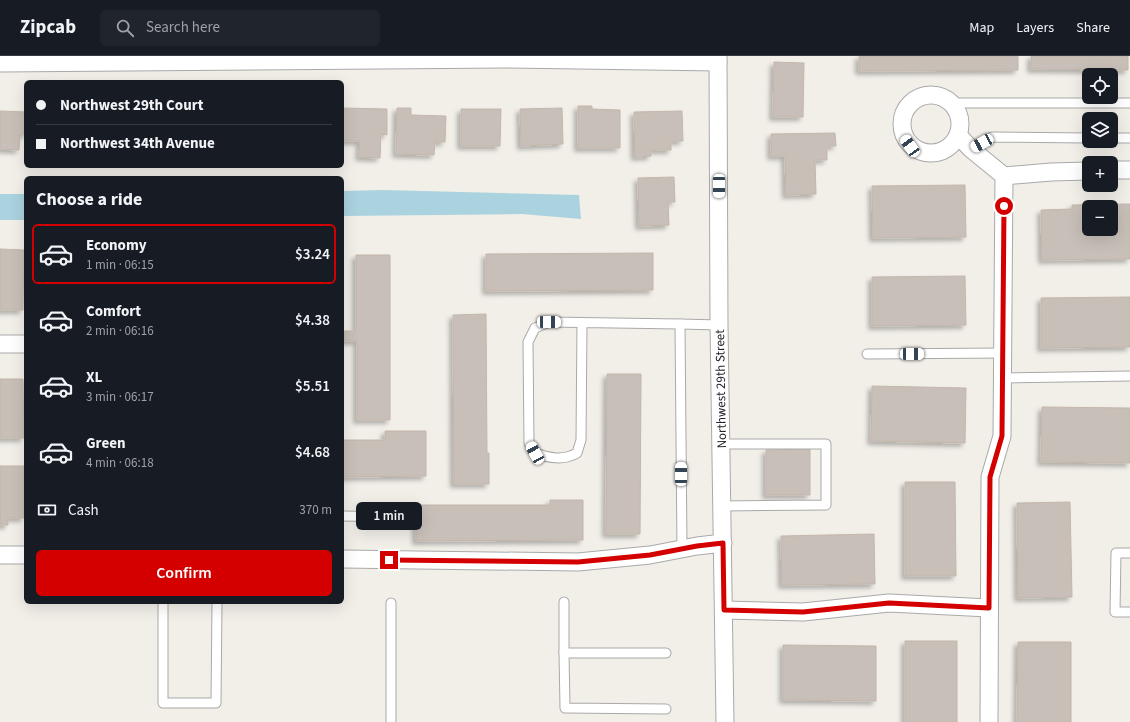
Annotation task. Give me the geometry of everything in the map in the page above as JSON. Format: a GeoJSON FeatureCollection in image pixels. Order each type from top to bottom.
{"type":"FeatureCollection","features":[{"type":"Feature","properties":{"kind":"street"},"geometry":{"type":"LineString","coordinates":[[0,63],[506,57],[718,59]]}},
{"type":"Feature","properties":{"kind":"street","name":"Northwest 29th Street"},"geometry":{"type":"LineString","coordinates":[[718,59],[719,325],[725,722]]}},
{"type":"Feature","properties":{"kind":"street"},"geometry":{"type":"LineString","coordinates":[[930,94],[942,97],[951,103],[958,112],[960,124],[958,135],[952,145],[942,152],[931,154],[920,152],[910,146],[903,136],[901,124],[903,113],[910,103],[919,97],[930,94]]}},
{"type":"Feature","properties":{"kind":"street"},"geometry":{"type":"LineString","coordinates":[[958,135],[971,149],[1004,176],[1082,171]]}},
{"type":"Feature","properties":{"kind":"street"},"geometry":{"type":"LineString","coordinates":[[1118,170],[1130,170]]}},
{"type":"Feature","properties":{"kind":"street"},"geometry":{"type":"LineString","coordinates":[[989,722],[990,477],[1002,436],[1004,378],[1004,176]]}},
{"type":"Feature","properties":{"kind":"street"},"geometry":{"type":"LineString","coordinates":[[0,344],[24,344]]}},
{"type":"Feature","properties":{"kind":"street"},"geometry":{"type":"LineString","coordinates":[[344,559],[578,562],[650,555],[723,543]]}},
{"type":"Feature","properties":{"kind":"street"},"geometry":{"type":"LineString","coordinates":[[0,555],[24,555]]}},
{"type":"Feature","properties":{"kind":"street"},"geometry":{"type":"LineString","coordinates":[[724,610],[803,612],[889,603],[989,608]]}},
{"type":"Feature","properties":{"kind":"lane"},"geometry":{"type":"LineString","coordinates":[[951,103],[1130,103]]}},
{"type":"Feature","properties":{"kind":"lane"},"geometry":{"type":"LineString","coordinates":[[971,149],[992,137],[1082,138]]}},
{"type":"Feature","properties":{"kind":"lane"},"geometry":{"type":"LineString","coordinates":[[1118,138],[1130,138]]}},
{"type":"Feature","properties":{"kind":"lane"},"geometry":{"type":"LineString","coordinates":[[582,322],[581,440],[577,453],[568,458],[547,458],[535,453],[529,443],[528,342],[535,328],[549,322],[582,322],[719,325]]}},
{"type":"Feature","properties":{"kind":"lane"},"geometry":{"type":"LineString","coordinates":[[680,324],[682,549]]}},
{"type":"Feature","properties":{"kind":"lane"},"geometry":{"type":"LineString","coordinates":[[867,354],[1004,353]]}},
{"type":"Feature","properties":{"kind":"lane"},"geometry":{"type":"LineString","coordinates":[[1004,378],[1130,376]]}},
{"type":"Feature","properties":{"kind":"lane"},"geometry":{"type":"LineString","coordinates":[[721,444],[826,444],[826,505],[722,506]]}},
{"type":"Feature","properties":{"kind":"lane"},"geometry":{"type":"LineString","coordinates":[[344,516],[399,517]]}},
{"type":"Feature","properties":{"kind":"lane"},"geometry":{"type":"LineString","coordinates":[[1130,553],[1116,553],[1115,612],[1130,612]]}},
{"type":"Feature","properties":{"kind":"lane"},"geometry":{"type":"LineString","coordinates":[[564,602],[565,708],[666,709]]}},
{"type":"Feature","properties":{"kind":"lane"},"geometry":{"type":"LineString","coordinates":[[391,603],[391,722]]}},
{"type":"Feature","properties":{"kind":"lane"},"geometry":{"type":"LineString","coordinates":[[163,604],[163,703],[216,703],[217,604]]}},
{"type":"Feature","properties":{"kind":"lane"},"geometry":{"type":"LineString","coordinates":[[564,653],[666,654]]}},
{"type":"Feature","properties":{"kind":"water"},"geometry":{"type":"Polygon","coordinates":[[[383,190],[579,195],[581,219],[522,214],[344,216],[344,191],[383,190]]]}},
{"type":"Feature","properties":{"kind":"water"},"geometry":{"type":"Polygon","coordinates":[[[0,194],[24,194],[24,220],[0,220],[0,194]]]}},
{"type":"Feature","properties":{"kind":"building"},"geometry":{"type":"Polygon","coordinates":[[[859,56],[1018,56],[1018,70],[859,71],[859,56]]]}},
{"type":"Feature","properties":{"kind":"building"},"geometry":{"type":"Polygon","coordinates":[[[1031,56],[1128,56],[1128,70],[1118,70],[1118,68],[1031,69],[1031,56]]]}},
{"type":"Feature","properties":{"kind":"building"},"geometry":{"type":"Polygon","coordinates":[[[774,62],[804,63],[803,117],[773,117],[774,62]]]}},
{"type":"Feature","properties":{"kind":"building"},"geometry":{"type":"Polygon","coordinates":[[[578,106],[592,106],[592,109],[620,110],[620,148],[578,148],[578,106]]]}},
{"type":"Feature","properties":{"kind":"building"},"geometry":{"type":"Polygon","coordinates":[[[344,108],[387,109],[387,135],[381,134],[380,158],[359,157],[360,141],[344,141],[344,108]]]}},
{"type":"Feature","properties":{"kind":"building"},"geometry":{"type":"Polygon","coordinates":[[[397,108],[411,108],[411,115],[446,116],[445,142],[435,142],[434,155],[396,154],[397,108]]]}},
{"type":"Feature","properties":{"kind":"building"},"geometry":{"type":"Polygon","coordinates":[[[562,108],[563,144],[521,146],[520,109],[562,108]]]}},
{"type":"Feature","properties":{"kind":"building"},"geometry":{"type":"Polygon","coordinates":[[[461,109],[501,109],[500,146],[461,146],[461,109]]]}},
{"type":"Feature","properties":{"kind":"building"},"geometry":{"type":"Polygon","coordinates":[[[0,111],[24,112],[24,135],[20,135],[19,150],[0,149],[0,111]]]}},
{"type":"Feature","properties":{"kind":"building"},"geometry":{"type":"Polygon","coordinates":[[[682,111],[683,141],[671,141],[671,150],[651,150],[651,156],[635,157],[634,112],[682,111]]]}},
{"type":"Feature","properties":{"kind":"building"},"geometry":{"type":"Polygon","coordinates":[[[835,133],[836,146],[827,146],[827,160],[815,160],[816,194],[786,195],[785,156],[771,156],[771,134],[835,133]]]}},
{"type":"Feature","properties":{"kind":"building"},"geometry":{"type":"Polygon","coordinates":[[[674,177],[675,202],[668,202],[669,225],[639,226],[638,178],[674,177]]]}},
{"type":"Feature","properties":{"kind":"building"},"geometry":{"type":"Polygon","coordinates":[[[965,185],[966,237],[873,238],[872,186],[965,185]]]}},
{"type":"Feature","properties":{"kind":"building"},"geometry":{"type":"Polygon","coordinates":[[[1118,204],[1130,204],[1130,259],[1042,260],[1041,210],[1072,209],[1072,205],[1082,205],[1082,236],[1118,236],[1118,204]]]}},
{"type":"Feature","properties":{"kind":"building"},"geometry":{"type":"Polygon","coordinates":[[[0,249],[24,250],[23,310],[0,310],[0,249]]]}},
{"type":"Feature","properties":{"kind":"building"},"geometry":{"type":"Polygon","coordinates":[[[653,253],[653,290],[486,291],[486,254],[653,253]]]}},
{"type":"Feature","properties":{"kind":"building"},"geometry":{"type":"Polygon","coordinates":[[[356,255],[390,255],[390,420],[357,420],[357,341],[344,341],[344,331],[356,331],[356,255]]]}},
{"type":"Feature","properties":{"kind":"building"},"geometry":{"type":"Polygon","coordinates":[[[965,276],[966,325],[872,326],[872,277],[965,276]]]}},
{"type":"Feature","properties":{"kind":"building"},"geometry":{"type":"Polygon","coordinates":[[[1130,297],[1130,347],[1041,348],[1041,298],[1130,297]]]}},
{"type":"Feature","properties":{"kind":"building"},"geometry":{"type":"Polygon","coordinates":[[[486,314],[487,453],[489,453],[489,484],[454,484],[453,315],[486,314]]]}},
{"type":"Feature","properties":{"kind":"building"},"geometry":{"type":"Polygon","coordinates":[[[607,374],[641,374],[640,534],[606,534],[607,374]]]}},
{"type":"Feature","properties":{"kind":"building"},"geometry":{"type":"Polygon","coordinates":[[[0,379],[23,379],[24,438],[0,438],[0,379]]]}},
{"type":"Feature","properties":{"kind":"building"},"geometry":{"type":"Polygon","coordinates":[[[872,386],[966,388],[965,443],[871,441],[872,386]]]}},
{"type":"Feature","properties":{"kind":"building"},"geometry":{"type":"Polygon","coordinates":[[[1042,407],[1130,408],[1130,463],[1041,462],[1042,407]]]}},
{"type":"Feature","properties":{"kind":"building"},"geometry":{"type":"Polygon","coordinates":[[[385,431],[426,431],[426,476],[344,477],[344,440],[385,440],[385,431]]]}},
{"type":"Feature","properties":{"kind":"building"},"geometry":{"type":"Polygon","coordinates":[[[810,449],[810,495],[766,495],[766,450],[810,449]]]}},
{"type":"Feature","properties":{"kind":"building"},"geometry":{"type":"Polygon","coordinates":[[[0,466],[24,466],[24,518],[8,518],[8,525],[0,525],[0,466]]]}},
{"type":"Feature","properties":{"kind":"building"},"geometry":{"type":"Polygon","coordinates":[[[905,482],[955,482],[956,576],[905,576],[905,482]]]}},
{"type":"Feature","properties":{"kind":"building"},"geometry":{"type":"Polygon","coordinates":[[[550,500],[583,500],[583,540],[416,541],[416,505],[550,505],[550,500]]]}},
{"type":"Feature","properties":{"kind":"building"},"geometry":{"type":"Polygon","coordinates":[[[1070,502],[1072,597],[1018,598],[1017,503],[1070,502]]]}},
{"type":"Feature","properties":{"kind":"building"},"geometry":{"type":"Polygon","coordinates":[[[874,534],[875,584],[782,585],[781,536],[874,534]]]}},
{"type":"Feature","properties":{"kind":"building"},"geometry":{"type":"Polygon","coordinates":[[[905,641],[957,641],[957,722],[905,722],[905,641]]]}},
{"type":"Feature","properties":{"kind":"building"},"geometry":{"type":"Polygon","coordinates":[[[1018,642],[1071,642],[1071,722],[1017,722],[1018,642]]]}},
{"type":"Feature","properties":{"kind":"building"},"geometry":{"type":"Polygon","coordinates":[[[783,645],[876,646],[876,701],[783,700],[783,645]]]}},
{"type":"Feature","properties":{"kind":"route"},"geometry":{"type":"LineString","coordinates":[[389,560],[578,562],[650,555],[697,546],[723,543],[724,610],[803,612],[889,603],[989,608],[990,477],[1002,436],[1004,378],[1004,206]]}}]}
